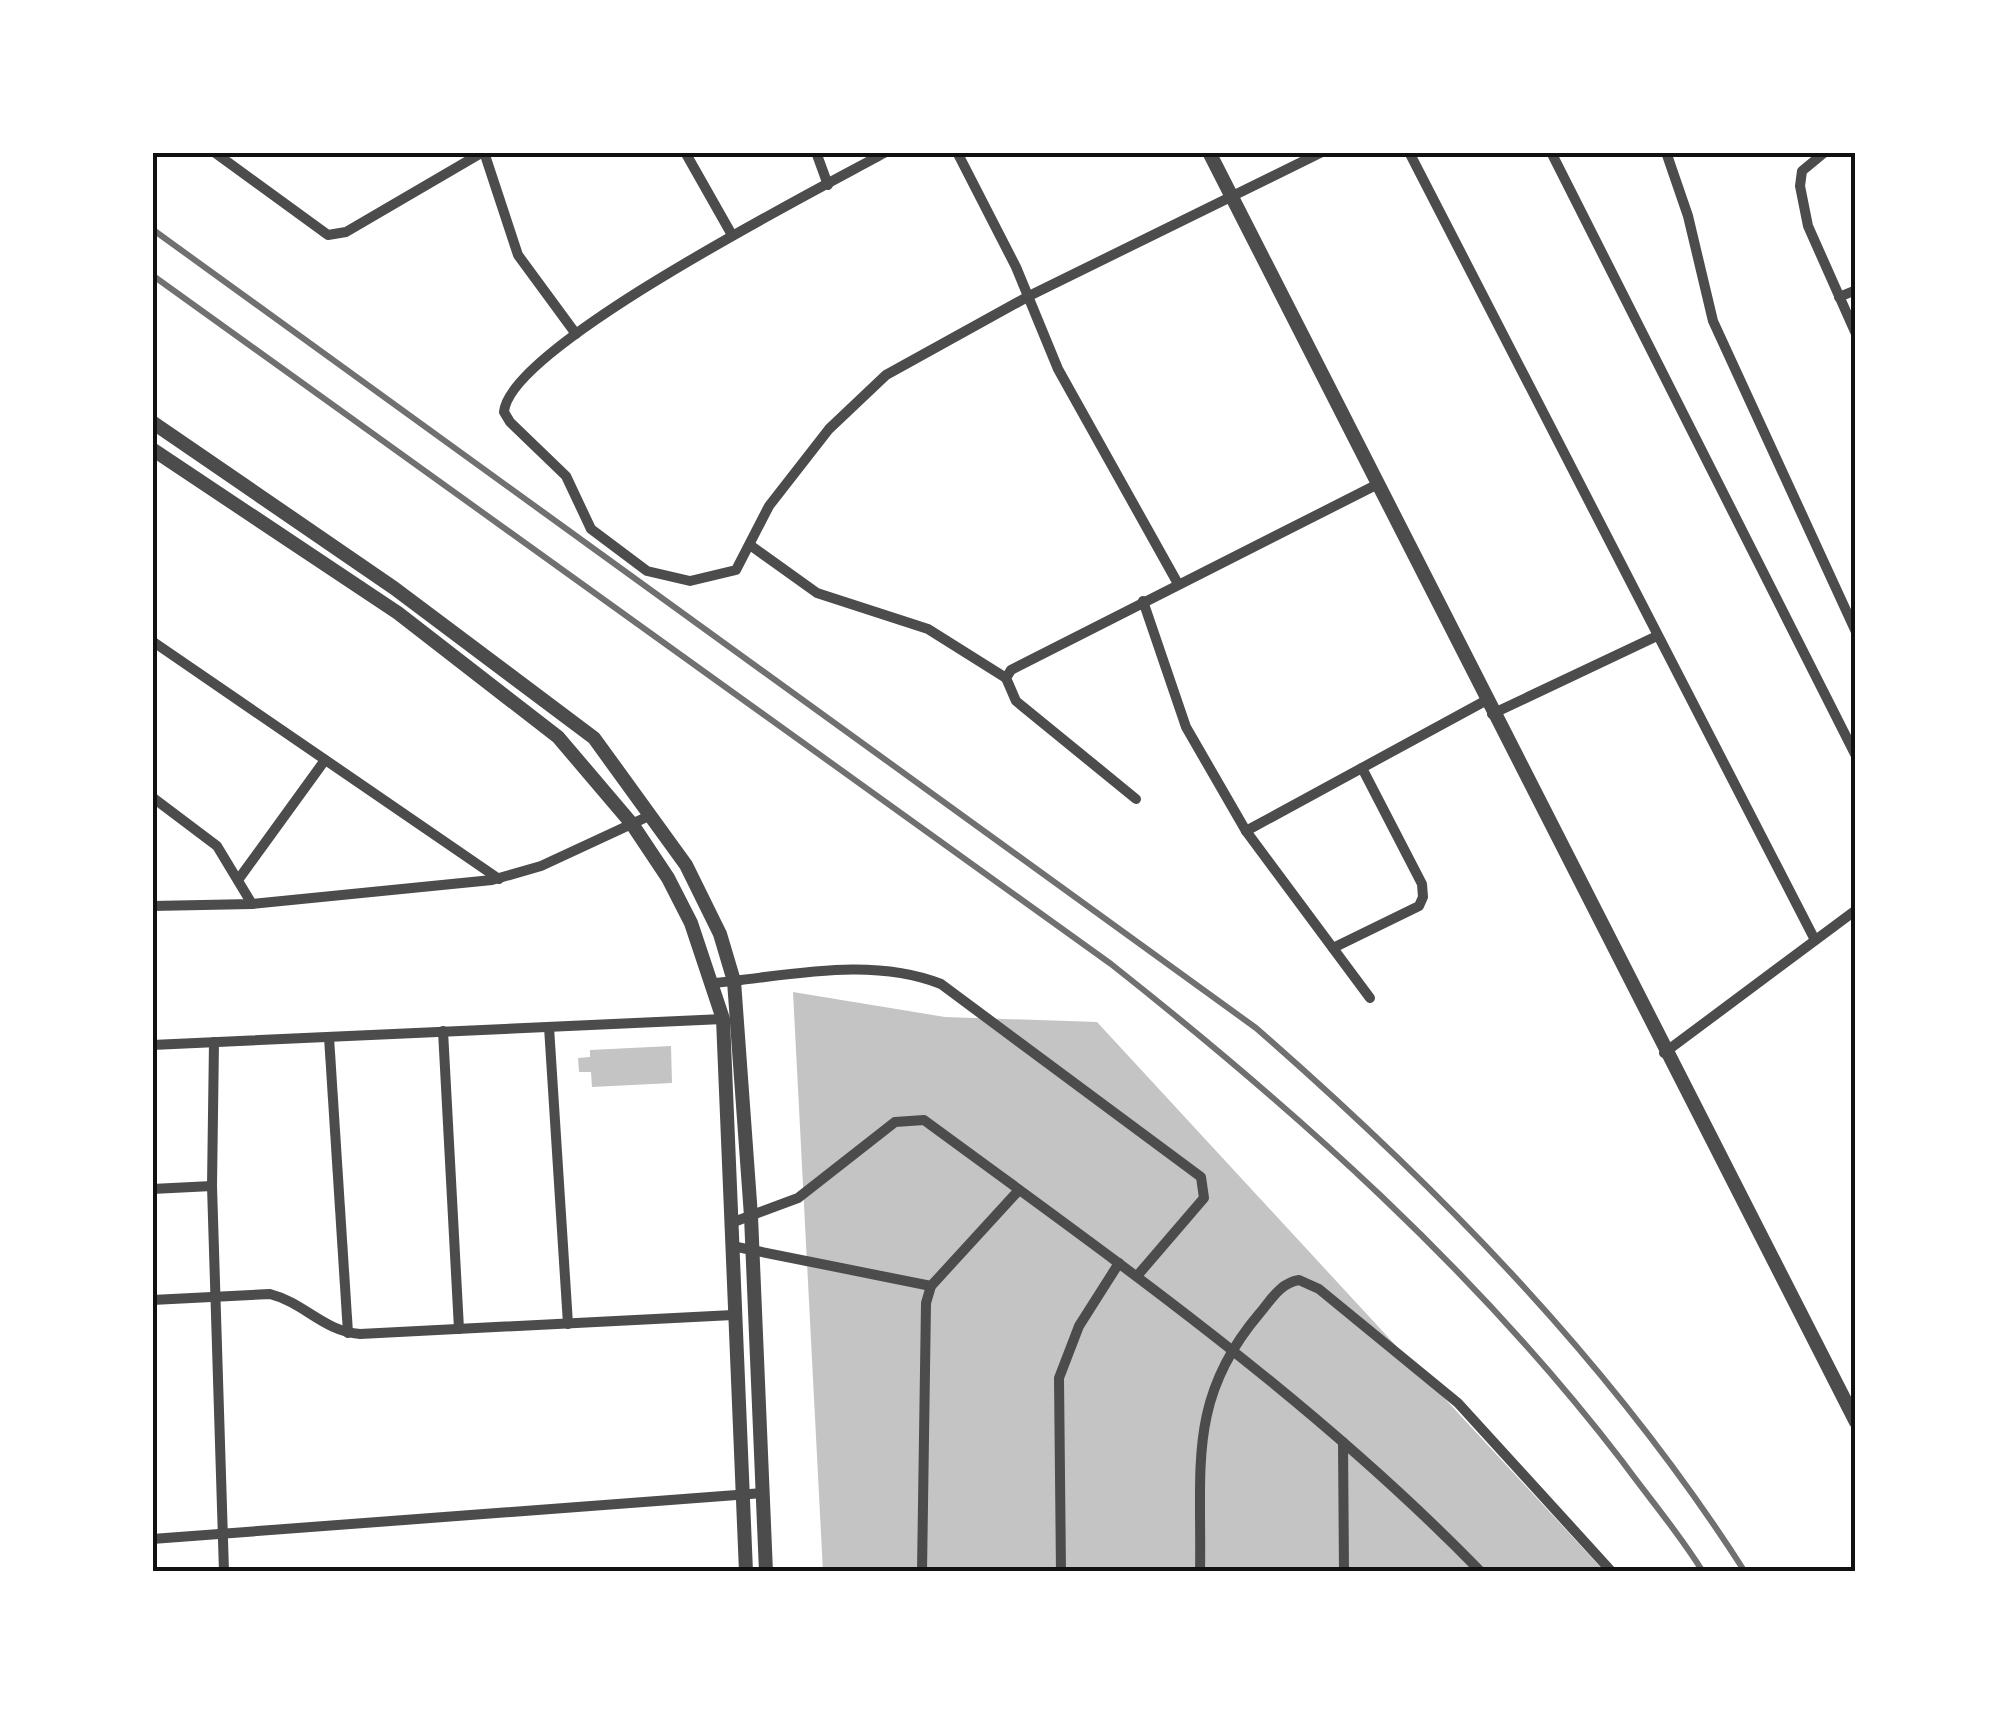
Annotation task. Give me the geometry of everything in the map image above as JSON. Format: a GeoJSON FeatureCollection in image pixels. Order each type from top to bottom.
{"type":"FeatureCollection","features":[{"type":"Feature","properties":{"kind":"street"},"geometry":{"type":"LineString","coordinates":[[214,152],[273,192],[313,227],[336,234],[484,152],[518,255],[576,334]]}},
{"type":"Feature","properties":{"kind":"street"},"geometry":{"type":"LineString","coordinates":[[685,152],[732,235]]}},
{"type":"Feature","properties":{"kind":"street"},"geometry":{"type":"LineString","coordinates":[[816,152],[828,185]]}},
{"type":"Feature","properties":{"kind":"street"},"geometry":{"type":"LineString","coordinates":[[886,152],[732,235],[576,334],[515,386],[504,412],[566,476],[590,528],[647,571],[674,580],[711,578],[736,570],[769,506],[855,401],[886,375],[1028,296],[1322,152]]}},
{"type":"Feature","properties":{"kind":"street"},"geometry":{"type":"LineString","coordinates":[[956,152],[1028,296],[1066,385],[1176,582]]}},
{"type":"Feature","properties":{"kind":"street"},"geometry":{"type":"LineString","coordinates":[[1209,152],[1488,708],[1856,1422]]}},
{"type":"Feature","properties":{"kind":"street"},"geometry":{"type":"LineString","coordinates":[[1409,152],[1815,940]]}},
{"type":"Feature","properties":{"kind":"street"},"geometry":{"type":"LineString","coordinates":[[1551,152],[1856,756]]}},
{"type":"Feature","properties":{"kind":"street"},"geometry":{"type":"LineString","coordinates":[[1666,152],[1688,216],[1713,321],[1851,611],[1856,632]]}},
{"type":"Feature","properties":{"kind":"street"},"geometry":{"type":"LineString","coordinates":[[1825,152],[1809,162],[1800,186],[1808,226],[1856,334]]}},
{"type":"Feature","properties":{"kind":"street"},"geometry":{"type":"LineString","coordinates":[[1839,298],[1856,290]]}},
{"type":"Feature","properties":{"kind":"street"},"geometry":{"type":"LineString","coordinates":[[152,422],[394,588],[594,738],[704,898],[734,981],[751,1216],[766,1572]]}},
{"type":"Feature","properties":{"kind":"street"},"geometry":{"type":"LineString","coordinates":[[152,449],[398,613],[558,737],[632,824],[668,878],[714,982],[723,1019],[746,1572]]}},
{"type":"Feature","properties":{"kind":"street"},"geometry":{"type":"LineString","coordinates":[[1006,678],[1035,655],[1376,485]]}},
{"type":"Feature","properties":{"kind":"street"},"geometry":{"type":"LineString","coordinates":[[750,545],[817,593],[928,629],[1006,678],[1016,702],[1136,799]]}},
{"type":"Feature","properties":{"kind":"street"},"geometry":{"type":"LineString","coordinates":[[1143,601],[1186,727],[1246,831],[1370,998]]}},
{"type":"Feature","properties":{"kind":"street"},"geometry":{"type":"LineString","coordinates":[[1246,831],[1362,768],[1488,708],[1658,636]]}},
{"type":"Feature","properties":{"kind":"street"},"geometry":{"type":"LineString","coordinates":[[152,641],[499,879]]}},
{"type":"Feature","properties":{"kind":"street"},"geometry":{"type":"LineString","coordinates":[[238,880],[325,760]]}},
{"type":"Feature","properties":{"kind":"street"},"geometry":{"type":"LineString","coordinates":[[1333,948],[1418,906],[1424,897],[1422,884],[1362,768]]}},
{"type":"Feature","properties":{"kind":"street"},"geometry":{"type":"LineString","coordinates":[[152,797],[217,846],[252,904]]}},
{"type":"Feature","properties":{"kind":"street"},"geometry":{"type":"LineString","coordinates":[[152,906],[252,904],[499,879],[530,871],[650,815]]}},
{"type":"Feature","properties":{"kind":"street"},"geometry":{"type":"LineString","coordinates":[[1664,1053],[1856,910]]}},
{"type":"Feature","properties":{"kind":"street"},"geometry":{"type":"LineString","coordinates":[[714,982],[853,969],[910,972],[940,984],[1201,1177],[1204,1198],[1136,1276]]}},
{"type":"Feature","properties":{"kind":"street"},"geometry":{"type":"LineString","coordinates":[[152,1045],[723,1019]]}},
{"type":"Feature","properties":{"kind":"street"},"geometry":{"type":"LineString","coordinates":[[550,1027],[568,1324]]}},
{"type":"Feature","properties":{"kind":"street"},"geometry":{"type":"LineString","coordinates":[[443,1031],[459,1330]]}},
{"type":"Feature","properties":{"kind":"street"},"geometry":{"type":"LineString","coordinates":[[329,1036],[348,1333]]}},
{"type":"Feature","properties":{"kind":"street"},"geometry":{"type":"LineString","coordinates":[[214,1042],[212,1186],[224,1572]]}},
{"type":"Feature","properties":{"kind":"street"},"geometry":{"type":"LineString","coordinates":[[730,1222],[798,1198],[876,1134],[910,1119],[924,1120],[1230,1349],[1423,1511],[1481,1572]]}},
{"type":"Feature","properties":{"kind":"street"},"geometry":{"type":"LineString","coordinates":[[152,1189],[212,1186]]}},
{"type":"Feature","properties":{"kind":"street"},"geometry":{"type":"LineString","coordinates":[[922,1572],[924,1319],[931,1286],[1019,1190]]}},
{"type":"Feature","properties":{"kind":"street"},"geometry":{"type":"LineString","coordinates":[[732,1246],[931,1286]]}},
{"type":"Feature","properties":{"kind":"street"},"geometry":{"type":"LineString","coordinates":[[1061,1572],[1059,1378],[1079,1326],[1118,1263]]}},
{"type":"Feature","properties":{"kind":"street"},"geometry":{"type":"LineString","coordinates":[[1200,1572],[1205,1413],[1230,1349],[1282,1286],[1299,1280],[1309,1282],[1448,1394],[1612,1572]]}},
{"type":"Feature","properties":{"kind":"street"},"geometry":{"type":"LineString","coordinates":[[152,1300],[270,1294],[289,1299],[318,1322],[348,1333],[734,1315]]}},
{"type":"Feature","properties":{"kind":"street"},"geometry":{"type":"LineString","coordinates":[[1343,1442],[1344,1572]]}},
{"type":"Feature","properties":{"kind":"street"},"geometry":{"type":"LineString","coordinates":[[152,1539],[222,1537],[763,1493]]}},
{"type":"Feature","properties":{"kind":"building"},"geometry":{"type":"Polygon","coordinates":[[[793,992],[945,1017],[1097,1022],[1605,1572],[823,1572],[793,992]]]}},
{"type":"Feature","properties":{"kind":"building"},"geometry":{"type":"Polygon","coordinates":[[[671,1046],[672,1083],[592,1087],[591,1072],[579,1072],[578,1058],[590,1057],[590,1050],[671,1046]]]}},
{"type":"Feature","properties":{"kind":"railway"},"geometry":{"type":"LineString","coordinates":[[152,229],[1256,1028],[1391,1152],[1520,1283],[1639,1422],[1745,1572]]}},
{"type":"Feature","properties":{"kind":"railway"},"geometry":{"type":"LineString","coordinates":[[152,275],[1111,964],[1181,1020],[1382,1197],[1507,1324],[1622,1461],[1703,1572]]}}]}
